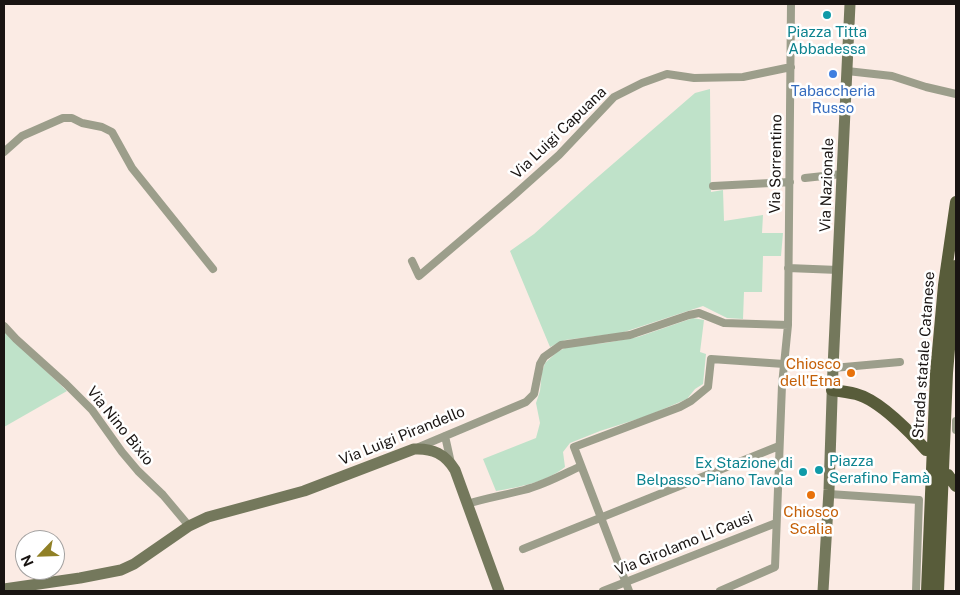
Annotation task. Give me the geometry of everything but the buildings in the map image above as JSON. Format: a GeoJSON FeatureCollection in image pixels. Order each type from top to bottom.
{"type":"FeatureCollection","features":[{"type":"Feature","properties":{"kind":"main road","name":"Strada statale Catanese"},"geometry":{"type":"LineString","coordinates":[[927,591],[940,326],[956,202]]}},
{"type":"Feature","properties":{"kind":"main road","name":"Strada statale Catanese"},"geometry":{"type":"LineString","coordinates":[[938,591],[947,373],[956,266]]}},
{"type":"Feature","properties":{"kind":"main road"},"geometry":{"type":"LineString","coordinates":[[832,390],[857,394],[874,404],[902,424],[926,450]]}},
{"type":"Feature","properties":{"kind":"main road"},"geometry":{"type":"LineString","coordinates":[[948,475],[956,486]]}},
{"type":"Feature","properties":{"kind":"street","name":"Via Sorrentino"},"geometry":{"type":"LineString","coordinates":[[720,591],[775,567],[778,446],[788,326],[791,4]]}},
{"type":"Feature","properties":{"kind":"street","name":"Via Nazionale"},"geometry":{"type":"LineString","coordinates":[[823,591],[829,494],[850,4]]}},
{"type":"Feature","properties":{"kind":"street","name":"Via Luigi Capuana"},"geometry":{"type":"LineString","coordinates":[[412,261],[419,276],[512,197],[559,154],[614,97],[642,83],[667,74],[694,78],[743,76],[791,68]]}},
{"type":"Feature","properties":{"kind":"street"},"geometry":{"type":"LineString","coordinates":[[847,71],[892,76],[956,94]]}},
{"type":"Feature","properties":{"kind":"street"},"geometry":{"type":"LineString","coordinates":[[4,152],[22,136],[63,118],[72,118],[112,132],[132,168],[214,269]]}},
{"type":"Feature","properties":{"kind":"street"},"geometry":{"type":"LineString","coordinates":[[805,178],[842,174]]}},
{"type":"Feature","properties":{"kind":"street"},"geometry":{"type":"LineString","coordinates":[[713,186],[790,182]]}},
{"type":"Feature","properties":{"kind":"street"},"geometry":{"type":"LineString","coordinates":[[788,268],[838,270]]}},
{"type":"Feature","properties":{"kind":"street","name":"Via Luigi Pirandello"},"geometry":{"type":"LineString","coordinates":[[4,589],[121,570],[140,561],[189,526],[217,514],[304,491],[414,450],[526,402],[534,394],[540,364],[544,356],[561,345],[630,335],[699,313],[724,323],[788,326]]}},
{"type":"Feature","properties":{"kind":"street","name":"Via Nino Bixio"},"geometry":{"type":"LineString","coordinates":[[4,326],[92,410],[122,452],[138,471],[163,495],[189,526]]}},
{"type":"Feature","properties":{"kind":"street"},"geometry":{"type":"LineString","coordinates":[[629,591],[574,447],[691,402],[708,387],[711,359],[784,364]]}},
{"type":"Feature","properties":{"kind":"street"},"geometry":{"type":"LineString","coordinates":[[833,368],[900,362]]}},
{"type":"Feature","properties":{"kind":"street"},"geometry":{"type":"LineString","coordinates":[[956,421],[956,430]]}},
{"type":"Feature","properties":{"kind":"street"},"geometry":{"type":"LineString","coordinates":[[445,436],[451,463]]}},
{"type":"Feature","properties":{"kind":"street"},"geometry":{"type":"LineString","coordinates":[[523,549],[778,446]]}},
{"type":"Feature","properties":{"kind":"street"},"geometry":{"type":"LineString","coordinates":[[414,450],[425,448],[432,450],[451,463],[499,591]]}},
{"type":"Feature","properties":{"kind":"street"},"geometry":{"type":"LineString","coordinates":[[467,504],[490,496],[524,490],[581,466]]}},
{"type":"Feature","properties":{"kind":"street"},"geometry":{"type":"LineString","coordinates":[[829,494],[919,500],[916,591]]}},
{"type":"Feature","properties":{"kind":"street","name":"Via Girolamo Li Causi"},"geometry":{"type":"LineString","coordinates":[[603,591],[776,523]]}},
{"type":"Feature","properties":{"kind":"green space"},"geometry":{"type":"Polygon","coordinates":[[[710,89],[711,192],[723,190],[724,221],[763,215],[762,233],[783,233],[781,256],[763,256],[762,292],[744,292],[743,319],[727,318],[703,306],[621,333],[565,340],[550,347],[510,251],[534,234],[695,93],[710,89]]]}},
{"type":"Feature","properties":{"kind":"green space"},"geometry":{"type":"Polygon","coordinates":[[[693,318],[704,320],[700,352],[706,354],[703,384],[695,389],[687,399],[647,416],[570,443],[563,452],[565,467],[558,472],[532,483],[496,491],[483,459],[536,438],[540,423],[536,403],[540,391],[542,372],[545,363],[557,352],[569,346],[605,343],[638,337],[693,318]]]}},
{"type":"Feature","properties":{"kind":"green space"},"geometry":{"type":"Polygon","coordinates":[[[4,331],[67,391],[4,427],[4,331]]]}},
{"type":"Feature","properties":{"kind":"place","name":"Piazza Titta Abbadessa"},"geometry":{"type":"Point","coordinates":[827,15]}},
{"type":"Feature","properties":{"kind":"place","name":"Tabaccheria Russo"},"geometry":{"type":"Point","coordinates":[833,74]}},
{"type":"Feature","properties":{"kind":"place","name":"Chiosco dell'Etna"},"geometry":{"type":"Point","coordinates":[851,373]}},
{"type":"Feature","properties":{"kind":"place","name":"Piazza Serafino Famà"},"geometry":{"type":"Point","coordinates":[819,470]}},
{"type":"Feature","properties":{"kind":"place","name":"Ex Stazione di Belpasso-Piano Tavola"},"geometry":{"type":"Point","coordinates":[803,472]}},
{"type":"Feature","properties":{"kind":"place","name":"Chiosco Scalia"},"geometry":{"type":"Point","coordinates":[811,495]}}]}
